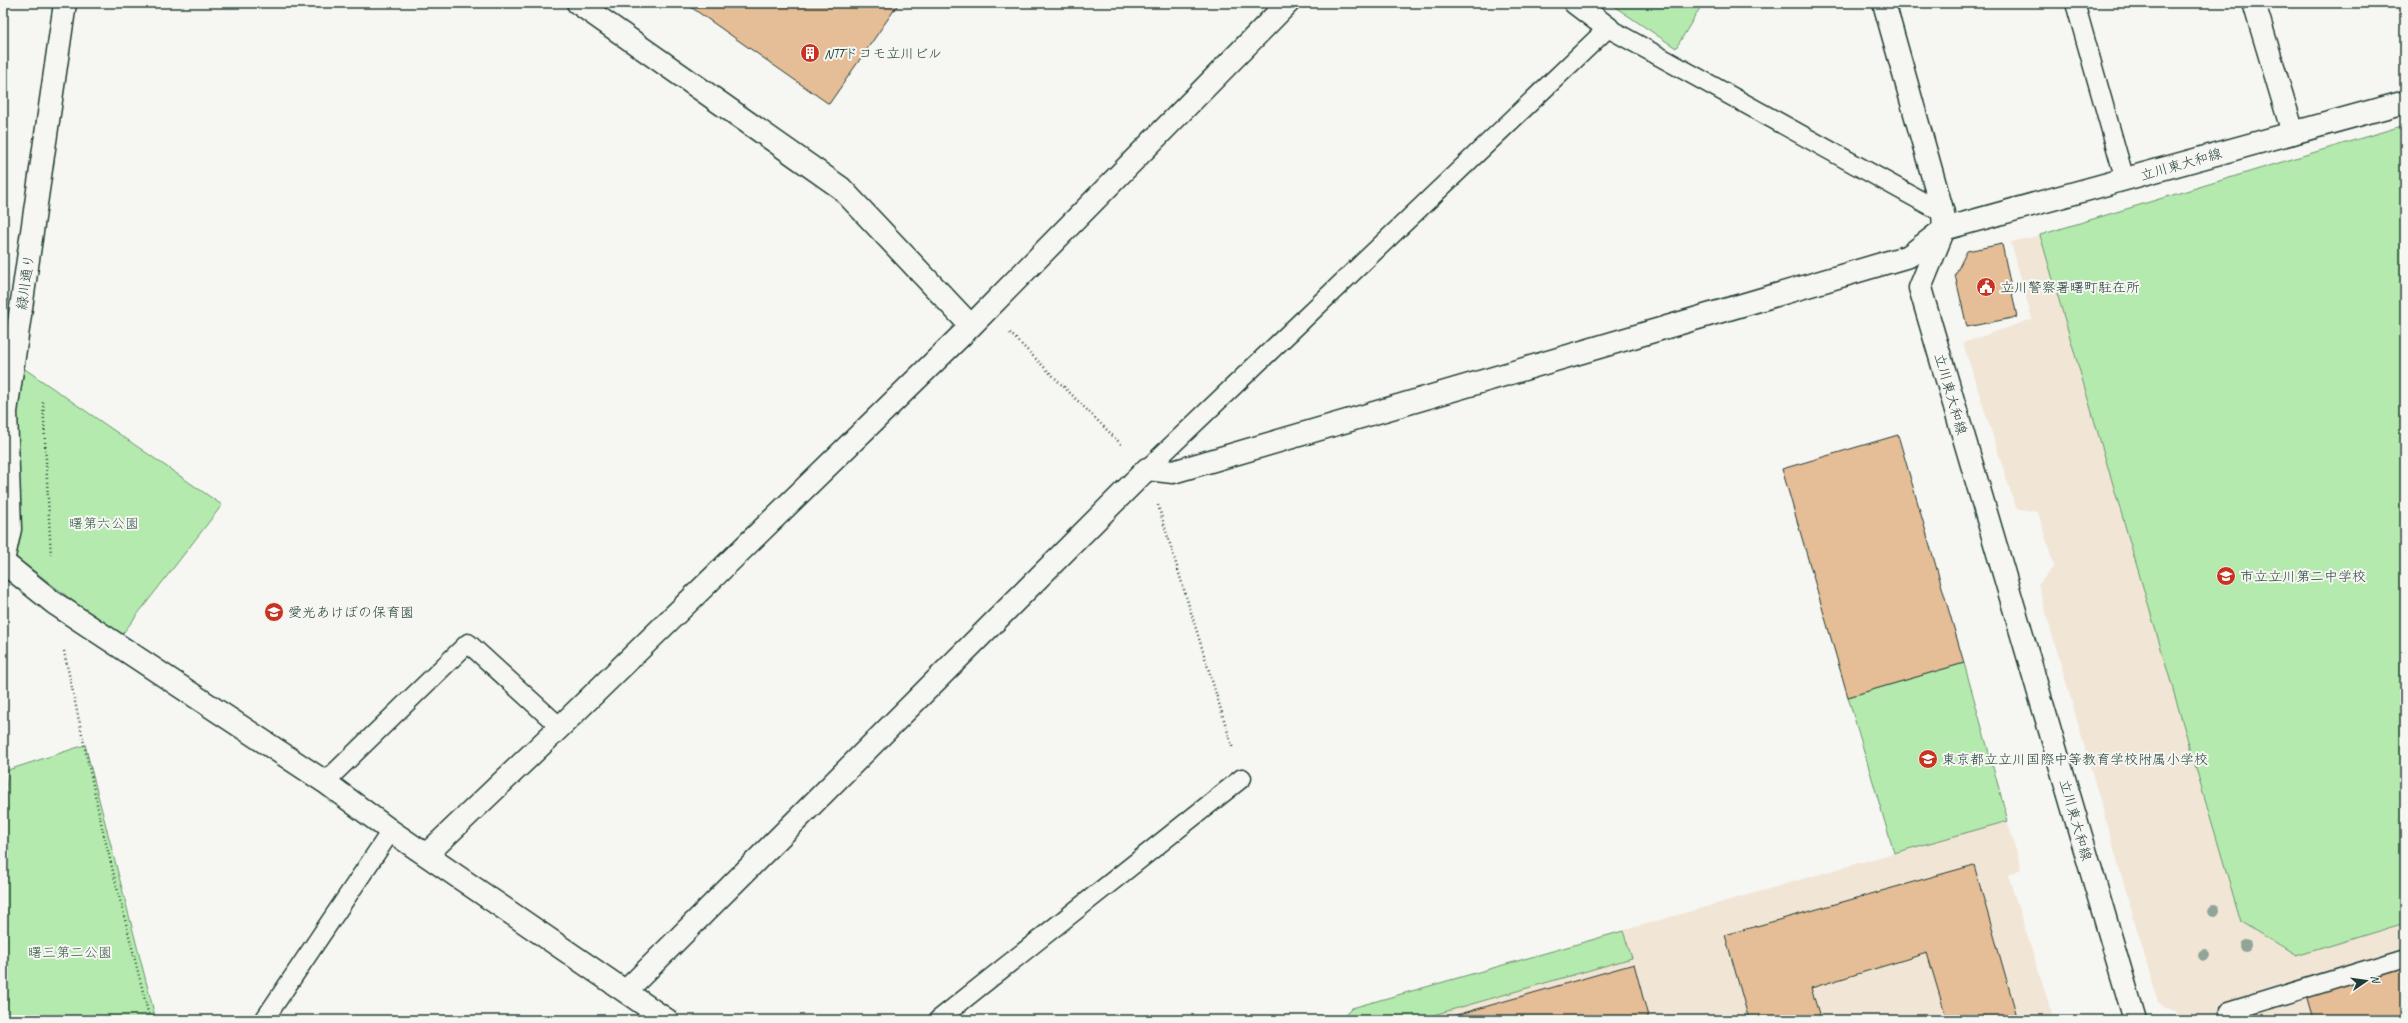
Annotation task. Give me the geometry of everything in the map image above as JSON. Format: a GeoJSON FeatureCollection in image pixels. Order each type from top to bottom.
{"type":"FeatureCollection","features":[{"type":"Feature","properties":{"kind":"street","name":"緑川通り"},"geometry":{"type":"LineString","coordinates":[[3,562],[10,529],[5,446],[6,412],[65,3]]}},
{"type":"Feature","properties":{"kind":"street"},"geometry":{"type":"LineString","coordinates":[[578,3],[841,188],[971,326]]}},
{"type":"Feature","properties":{"kind":"street"},"geometry":{"type":"LineString","coordinates":[[427,854],[560,727],[971,326],[1288,3]]}},
{"type":"Feature","properties":{"kind":"street"},"geometry":{"type":"LineString","coordinates":[[1575,3],[1608,28]]}},
{"type":"Feature","properties":{"kind":"street"},"geometry":{"type":"LineString","coordinates":[[626,991],[1147,470],[1174,472],[1909,256],[1943,221],[1884,3]]}},
{"type":"Feature","properties":{"kind":"street"},"geometry":{"type":"LineString","coordinates":[[2254,3],[2293,133]]}},
{"type":"Feature","properties":{"kind":"street","name":"立川東大和線"},"geometry":{"type":"LineString","coordinates":[[2135,1020],[1920,288],[1943,221],[2125,180],[2405,102]]}},
{"type":"Feature","properties":{"kind":"street"},"geometry":{"type":"LineString","coordinates":[[3,562],[48,599],[325,782],[391,831],[427,854],[667,1020]]}},
{"type":"Feature","properties":{"kind":"lane"},"geometry":{"type":"LineString","coordinates":[[2075,3],[2125,180]]}},
{"type":"Feature","properties":{"kind":"lane"},"geometry":{"type":"LineString","coordinates":[[1147,470],[1608,28],[1943,221]]}},
{"type":"Feature","properties":{"kind":"lane"},"geometry":{"type":"LineString","coordinates":[[325,782],[468,643],[560,727]]}},
{"type":"Feature","properties":{"kind":"lane"},"geometry":{"type":"LineString","coordinates":[[938,1020],[1242,778]]}},
{"type":"Feature","properties":{"kind":"lane"},"geometry":{"type":"LineString","coordinates":[[264,1020],[391,831]]}},
{"type":"Feature","properties":{"kind":"lane"},"geometry":{"type":"LineString","coordinates":[[2228,1012],[2405,958]]}},
{"type":"Feature","properties":{"kind":"path"},"geometry":{"type":"LineString","coordinates":[[986,310],[1147,470],[1242,778]]}},
{"type":"Feature","properties":{"kind":"path"},"geometry":{"type":"LineString","coordinates":[[44,395],[52,572],[48,599],[102,827],[150,1020]]}},
{"type":"Feature","properties":{"kind":"shaded area","name":"市立立川第二中学校"},"geometry":{"type":"Polygon","coordinates":[[[2405,125],[2405,1020],[2178,1020],[2175,1010],[2166,1008],[2158,1002],[2038,585],[2054,566],[2038,512],[2016,508],[1963,343],[2032,319],[2011,242],[2040,235],[2405,125]]]}},
{"type":"Feature","properties":{"kind":"shaded area","name":"東京都立立川国際中等教育学校附属小学校"},"geometry":{"type":"Polygon","coordinates":[[[1898,435],[2021,869],[2008,875],[2054,1020],[1340,1020],[1352,1008],[1894,853],[1782,469],[1898,435]]]}},
{"type":"Feature","properties":{"kind":"green space"},"geometry":{"type":"Polygon","coordinates":[[[1609,3],[1703,3],[1676,48],[1609,3]]]}},
{"type":"Feature","properties":{"kind":"green space","name":"市立立川第二中学校"},"geometry":{"type":"Polygon","coordinates":[[[2405,125],[2405,923],[2296,956],[2241,922],[2040,235],[2405,125]]]}},
{"type":"Feature","properties":{"kind":"green space","name":"曙第六公園"},"geometry":{"type":"Polygon","coordinates":[[[22,367],[222,505],[120,637],[8,551],[3,542],[22,367]]]}},
{"type":"Feature","properties":{"kind":"green space"},"geometry":{"type":"Polygon","coordinates":[[[1964,663],[2008,821],[1894,853],[1848,697],[1964,663]]]}},
{"type":"Feature","properties":{"kind":"green space","name":"曙三第二公園"},"geometry":{"type":"Polygon","coordinates":[[[85,745],[156,1020],[3,1020],[3,817],[8,770],[85,745]]]}},
{"type":"Feature","properties":{"kind":"green space"},"geometry":{"type":"Polygon","coordinates":[[[1623,931],[1632,958],[1416,1020],[1340,1020],[1352,1008],[1623,931]]]}},
{"type":"Feature","properties":{"kind":"building","name":"NTTドコモ立川ビル"},"geometry":{"type":"Polygon","coordinates":[[[685,3],[899,3],[829,104],[685,3]]]}},
{"type":"Feature","properties":{"kind":"building"},"geometry":{"type":"Polygon","coordinates":[[[2002,244],[2017,317],[1967,327],[1955,275],[1967,251],[2002,244]]]}},
{"type":"Feature","properties":{"kind":"building"},"geometry":{"type":"Polygon","coordinates":[[[1898,435],[1964,663],[1848,697],[1782,469],[1898,435]]]}},
{"type":"Feature","properties":{"kind":"building"},"geometry":{"type":"Polygon","coordinates":[[[1974,865],[2018,1020],[1947,1020],[1927,953],[1811,988],[1821,1020],[1749,1020],[1725,935],[1974,865]]]}},
{"type":"Feature","properties":{"kind":"building"},"geometry":{"type":"Polygon","coordinates":[[[1634,964],[1649,1020],[1439,1020],[1634,964]]]}},
{"type":"Feature","properties":{"kind":"building"},"geometry":{"type":"Polygon","coordinates":[[[2405,967],[2405,1020],[2314,1020],[2307,996],[2405,967]]]}},
{"type":"Feature","properties":{"kind":"place","name":"NTTドコモ立川ビル"},"geometry":{"type":"Point","coordinates":[810,53]}},
{"type":"Feature","properties":{"kind":"place","name":"立川警察署曙町駐在所"},"geometry":{"type":"Point","coordinates":[1986,287]}},
{"type":"Feature","properties":{"kind":"place","name":"市立立川第二中学校"},"geometry":{"type":"Point","coordinates":[2226,576]}},
{"type":"Feature","properties":{"kind":"place","name":"愛光あけぼの保育園"},"geometry":{"type":"Point","coordinates":[274,612]}},
{"type":"Feature","properties":{"kind":"place","name":"東京都立立川国際中等教育学校附属小学校"},"geometry":{"type":"Point","coordinates":[1928,759]}}]}
